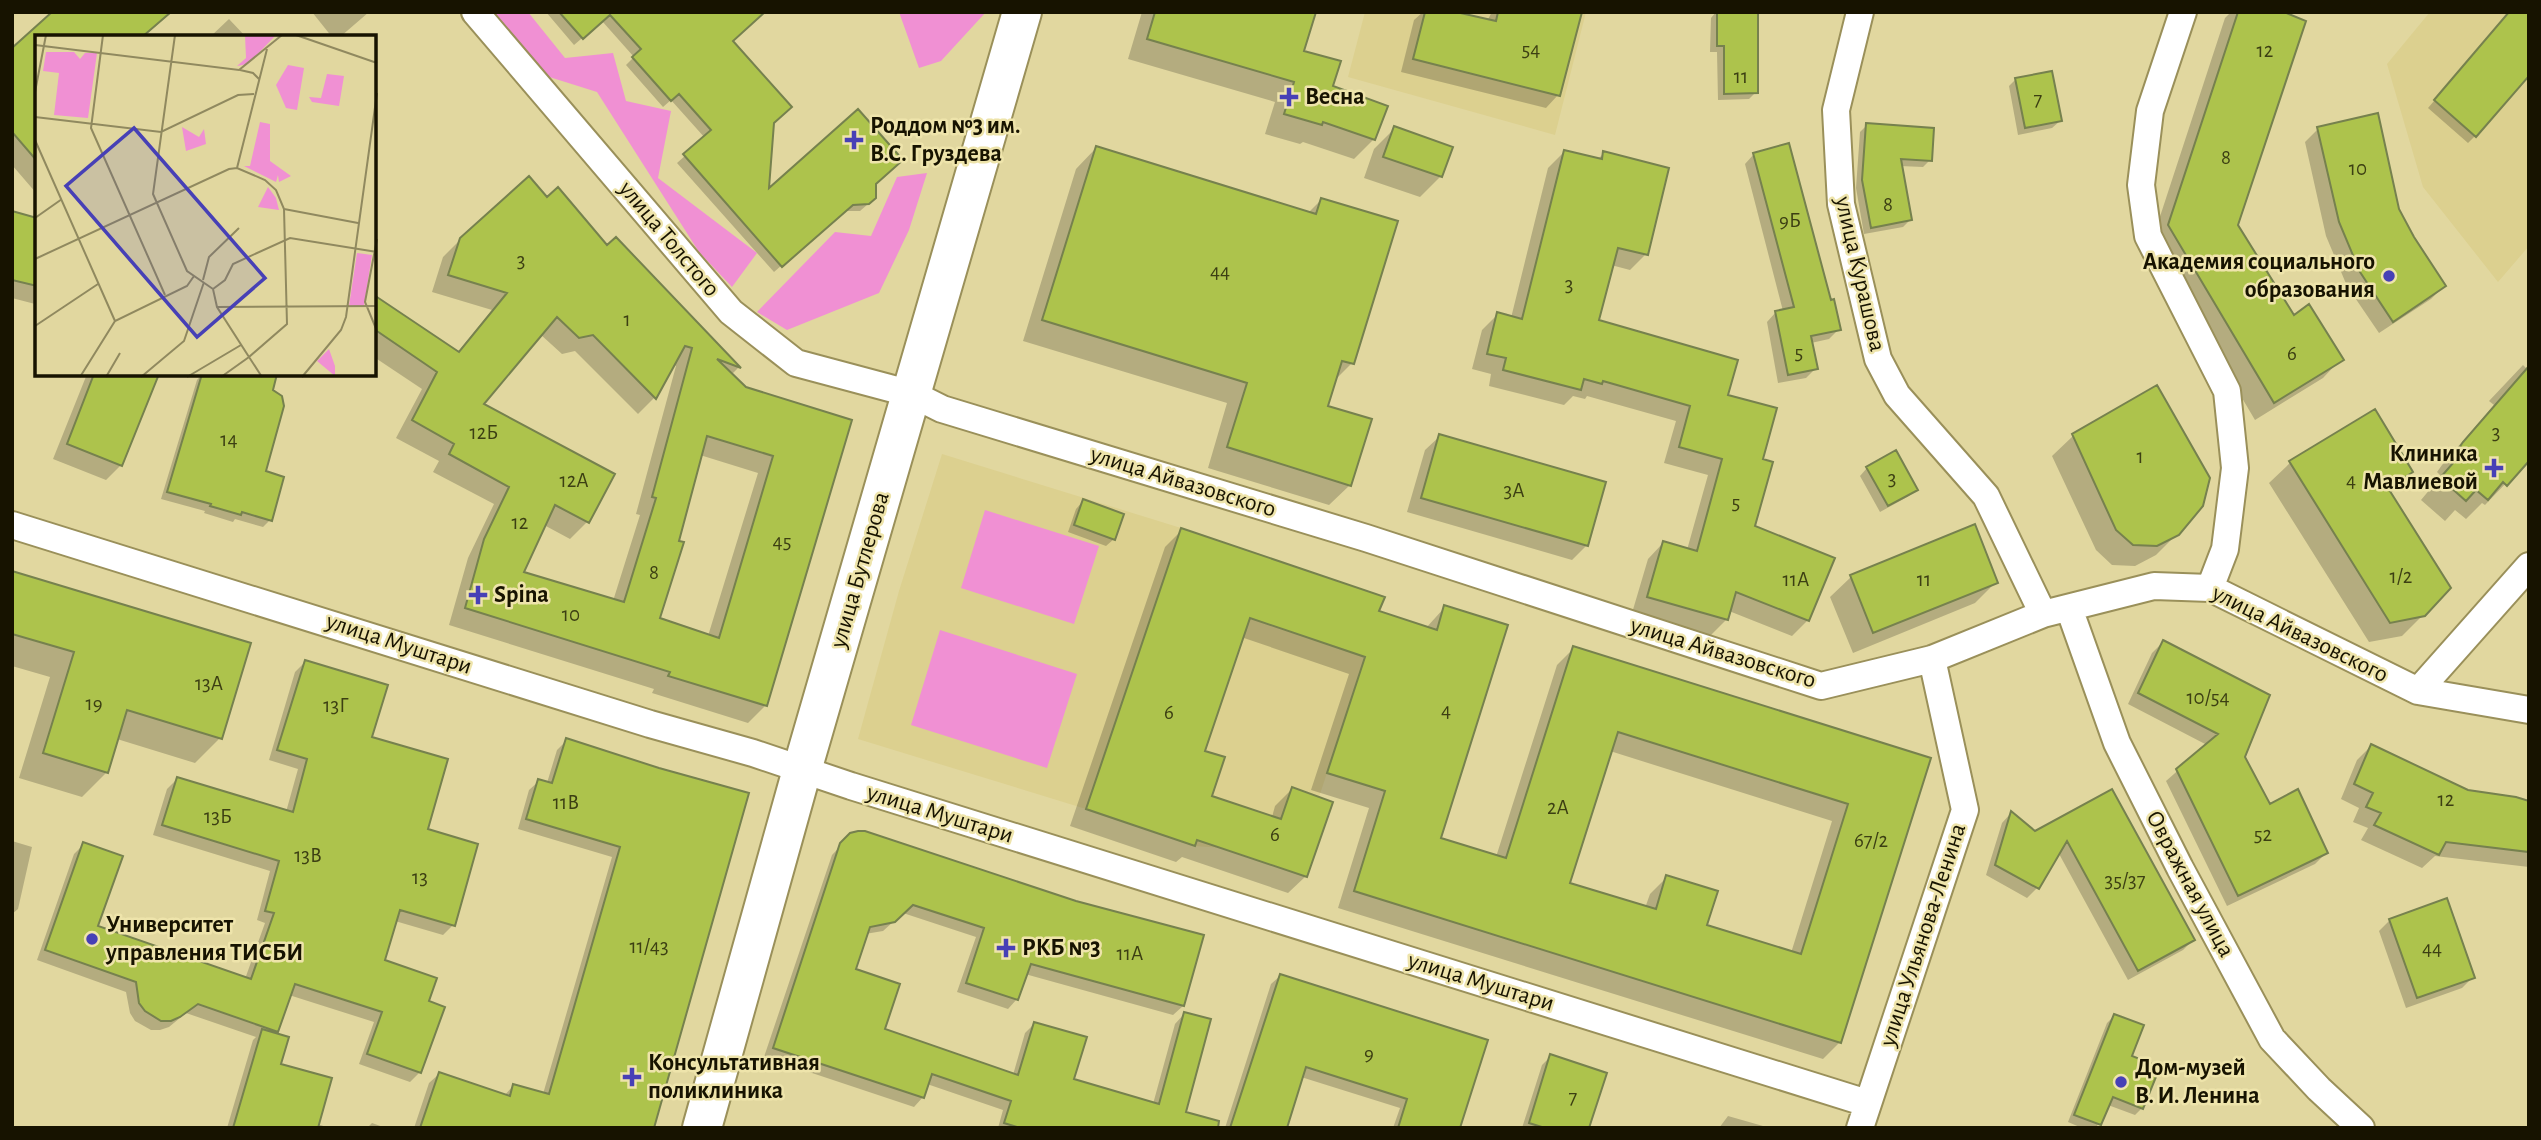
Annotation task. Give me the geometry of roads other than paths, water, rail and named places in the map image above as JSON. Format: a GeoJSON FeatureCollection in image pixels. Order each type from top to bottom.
{"type":"FeatureCollection","features":[{"type":"Feature","properties":{"kind":"main road","name":"улица Бутлерова"},"geometry":{"type":"LineString","coordinates":[[702,1128],[802,770],[1021,12]]}},
{"type":"Feature","properties":{"kind":"street","name":"улица Толстого"},"geometry":{"type":"LineString","coordinates":[[475,12],[731,312],[796,363],[912,394]]}},
{"type":"Feature","properties":{"kind":"street","name":"улица Курашова"},"geometry":{"type":"LineString","coordinates":[[1860,12],[1836,110],[1841,204],[1878,359],[1897,395],[1986,496],[2043,614]]}},
{"type":"Feature","properties":{"kind":"street"},"geometry":{"type":"LineString","coordinates":[[2183,12],[2150,111],[2141,185],[2148,236],[2227,391],[2235,468],[2225,549],[2210,587]]}},
{"type":"Feature","properties":{"kind":"street","name":"улица Айвазовского"},"geometry":{"type":"LineString","coordinates":[[912,394],[943,409],[1366,538],[1821,686],[1932,659],[2043,614],[2154,586],[2210,587],[2417,691],[2529,710]]}},
{"type":"Feature","properties":{"kind":"street","name":"улица Муштари"},"geometry":{"type":"LineString","coordinates":[[12,525],[802,770],[1864,1116]]}},
{"type":"Feature","properties":{"kind":"street"},"geometry":{"type":"LineString","coordinates":[[2417,691],[2529,566]]}},
{"type":"Feature","properties":{"kind":"street","name":"Овражная улица"},"geometry":{"type":"LineString","coordinates":[[2069,608],[2117,743],[2180,868],[2272,1039],[2319,1089],[2361,1128]]}},
{"type":"Feature","properties":{"kind":"street","name":"улица Ульянова-Ленина"},"geometry":{"type":"LineString","coordinates":[[1864,1116],[1965,810],[1932,659]]}},
{"type":"Feature","properties":{"kind":"place","name":"Весна"},"geometry":{"type":"Point","coordinates":[1289,97]}},
{"type":"Feature","properties":{"kind":"place","name":"Роддом №3 им. В.С. Груздева"},"geometry":{"type":"Point","coordinates":[854,140]}},
{"type":"Feature","properties":{"kind":"place","name":"Академия социального образования"},"geometry":{"type":"Point","coordinates":[2389,276]}},
{"type":"Feature","properties":{"kind":"place","name":"Клиника Мавлиевой"},"geometry":{"type":"Point","coordinates":[2494,468]}},
{"type":"Feature","properties":{"kind":"place","name":"Spina"},"geometry":{"type":"Point","coordinates":[478,595]}},
{"type":"Feature","properties":{"kind":"place","name":"Университет управления ТИСБИ"},"geometry":{"type":"Point","coordinates":[92,939]}},
{"type":"Feature","properties":{"kind":"place","name":"РКБ №3"},"geometry":{"type":"Point","coordinates":[1006,948]}},
{"type":"Feature","properties":{"kind":"place","name":"Консультативная поликлиника"},"geometry":{"type":"Point","coordinates":[632,1077]}},
{"type":"Feature","properties":{"kind":"place","name":"Дом-музей В. И. Ленина"},"geometry":{"type":"Point","coordinates":[2121,1082]}}]}
